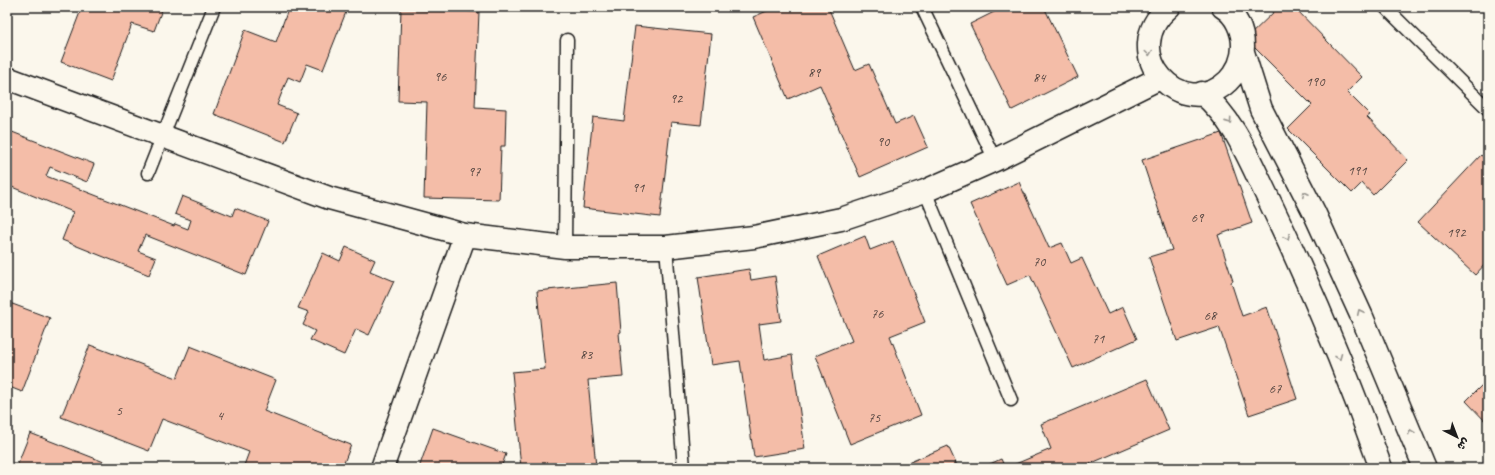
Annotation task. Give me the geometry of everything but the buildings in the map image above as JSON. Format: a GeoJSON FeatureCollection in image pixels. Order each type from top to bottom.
{"type":"FeatureCollection","features":[{"type":"Feature","properties":{"kind":"street"},"geometry":{"type":"LineString","coordinates":[[1145,7],[1152,28]]}},
{"type":"Feature","properties":{"kind":"street"},"geometry":{"type":"LineString","coordinates":[[1169,7],[1156,19],[1149,38],[1149,54],[1154,70],[1169,86],[1179,91],[1190,93],[1202,93],[1214,90],[1234,75],[1240,64],[1243,52]]}},
{"type":"Feature","properties":{"kind":"street"},"geometry":{"type":"LineString","coordinates":[[1234,11],[1242,34],[1243,52],[1261,109],[1314,212],[1362,317],[1425,468]]}},
{"type":"Feature","properties":{"kind":"street"},"geometry":{"type":"LineString","coordinates":[[7,78],[329,198],[465,235],[565,247],[666,247],[754,238],[841,218],[925,191],[995,160],[1160,78]]}},
{"type":"Feature","properties":{"kind":"street"},"geometry":{"type":"LineString","coordinates":[[1202,93],[1219,109],[1234,129],[1284,232],[1331,338],[1382,468]]}},
{"type":"Feature","properties":{"kind":"street"},"geometry":{"type":"LineString","coordinates":[[382,468],[465,235]]}},
{"type":"Feature","properties":{"kind":"lane"},"geometry":{"type":"LineString","coordinates":[[148,173],[214,7]]}},
{"type":"Feature","properties":{"kind":"lane"},"geometry":{"type":"LineString","coordinates":[[922,7],[995,160]]}},
{"type":"Feature","properties":{"kind":"lane"},"geometry":{"type":"LineString","coordinates":[[1385,7],[1488,110]]}},
{"type":"Feature","properties":{"kind":"lane"},"geometry":{"type":"LineString","coordinates":[[565,247],[567,40]]}},
{"type":"Feature","properties":{"kind":"lane"},"geometry":{"type":"LineString","coordinates":[[925,191],[1011,400]]}},
{"type":"Feature","properties":{"kind":"lane"},"geometry":{"type":"LineString","coordinates":[[666,247],[684,468]]}}]}
